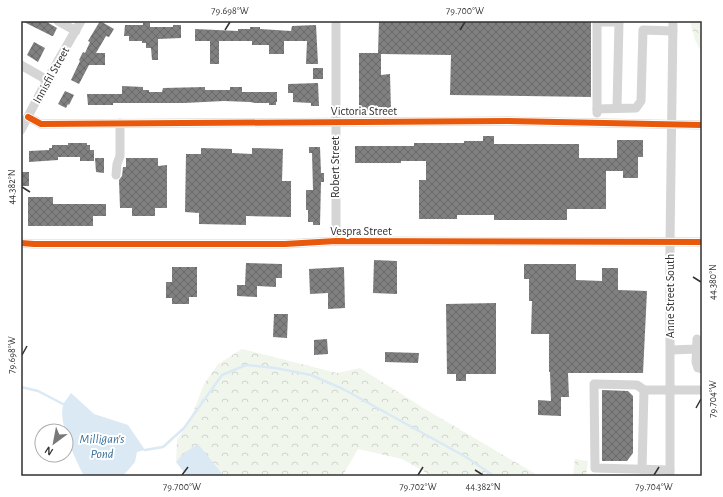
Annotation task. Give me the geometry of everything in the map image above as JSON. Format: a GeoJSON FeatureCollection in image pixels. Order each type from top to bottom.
{"type":"FeatureCollection","features":[{"type":"Feature","properties":{"kind":"street"},"geometry":{"type":"LineString","coordinates":[[58,21],[76,31]]}},
{"type":"Feature","properties":{"kind":"street","name":"Innisfil Street"},"geometry":{"type":"LineString","coordinates":[[21,130],[47,80],[81,21]]}},
{"type":"Feature","properties":{"kind":"street","name":"Robert Street"},"geometry":{"type":"LineString","coordinates":[[336,21],[336,241]]}},
{"type":"Feature","properties":{"kind":"street"},"geometry":{"type":"LineString","coordinates":[[598,122],[596,22],[619,21],[617,108]]}},
{"type":"Feature","properties":{"kind":"street","name":"Anne Street South"},"geometry":{"type":"LineString","coordinates":[[670,473],[670,242],[673,21]]}},
{"type":"Feature","properties":{"kind":"street"},"geometry":{"type":"LineString","coordinates":[[597,108],[636,108],[641,101],[643,26],[672,31]]}},
{"type":"Feature","properties":{"kind":"street"},"geometry":{"type":"LineString","coordinates":[[21,65],[47,80]]}},
{"type":"Feature","properties":{"kind":"street","name":"Victoria Street"},"geometry":{"type":"LineString","coordinates":[[28,117],[41,124],[508,121],[702,125]]}},
{"type":"Feature","properties":{"kind":"street"},"geometry":{"type":"LineString","coordinates":[[116,175],[117,164],[120,156],[120,123]]}},
{"type":"Feature","properties":{"kind":"street","name":"Vespra Street"},"geometry":{"type":"LineString","coordinates":[[21,243],[285,244],[336,241],[702,242]]}},
{"type":"Feature","properties":{"kind":"street"},"geometry":{"type":"LineString","coordinates":[[697,339],[696,362],[698,368],[702,369]]}},
{"type":"Feature","properties":{"kind":"street"},"geometry":{"type":"LineString","coordinates":[[670,350],[697,349]]}},
{"type":"Feature","properties":{"kind":"street"},"geometry":{"type":"LineString","coordinates":[[670,473],[642,469],[613,472],[595,468],[594,384],[637,385],[644,390],[702,390]]}},
{"type":"Feature","properties":{"kind":"street"},"geometry":{"type":"LineString","coordinates":[[642,469],[644,390]]}},
{"type":"Feature","properties":{"kind":"green space"},"geometry":{"type":"Polygon","coordinates":[[[690,21],[702,21],[702,53],[695,40],[690,21]]]}},
{"type":"Feature","properties":{"kind":"green space"},"geometry":{"type":"Polygon","coordinates":[[[242,349],[337,373],[360,368],[425,409],[539,476],[432,476],[402,459],[358,449],[343,476],[224,476],[198,445],[176,462],[177,440],[192,415],[204,384],[218,364],[242,349]]]}},
{"type":"Feature","properties":{"kind":"green space"},"geometry":{"type":"Polygon","coordinates":[[[575,459],[588,461],[586,476],[573,476],[575,459]]]}},
{"type":"Feature","properties":{"kind":"water","name":"Milligan's Pond"},"geometry":{"type":"Polygon","coordinates":[[[71,393],[94,414],[128,425],[145,450],[137,452],[135,462],[123,476],[84,476],[74,455],[74,423],[64,423],[62,410],[64,403],[71,393]]]}},
{"type":"Feature","properties":{"kind":"water"},"geometry":{"type":"Polygon","coordinates":[[[198,444],[224,476],[187,476],[176,462],[184,453],[198,444]]]}},
{"type":"Feature","properties":{"kind":"building"},"geometry":{"type":"Polygon","coordinates":[[[22,21],[45,21],[57,28],[52,36],[22,21]]]}},
{"type":"Feature","properties":{"kind":"building"},"geometry":{"type":"Polygon","coordinates":[[[100,21],[114,29],[109,37],[106,36],[96,53],[105,53],[105,65],[89,65],[79,84],[71,80],[83,52],[85,53],[90,42],[88,41],[100,21]]]}},
{"type":"Feature","properties":{"kind":"building"},"geometry":{"type":"Polygon","coordinates":[[[379,21],[591,21],[591,97],[450,95],[451,55],[381,54],[381,75],[390,74],[391,111],[359,111],[359,53],[378,53],[379,21]]]}},
{"type":"Feature","properties":{"kind":"building"},"geometry":{"type":"Polygon","coordinates":[[[143,23],[150,23],[150,27],[173,27],[173,25],[181,25],[181,38],[158,39],[158,60],[152,60],[151,48],[146,48],[146,43],[142,43],[142,41],[129,41],[129,36],[124,36],[125,25],[143,25],[143,23]]]}},
{"type":"Feature","properties":{"kind":"building"},"geometry":{"type":"Polygon","coordinates":[[[316,25],[318,64],[306,64],[307,41],[284,41],[284,54],[269,54],[269,45],[252,45],[252,41],[219,41],[219,64],[210,64],[210,41],[195,41],[195,29],[238,31],[238,29],[260,27],[260,29],[291,31],[292,26],[316,25]]]}},
{"type":"Feature","properties":{"kind":"building"},"geometry":{"type":"Polygon","coordinates":[[[34,42],[45,48],[38,62],[27,55],[34,42]]]}},
{"type":"Feature","properties":{"kind":"building"},"geometry":{"type":"Polygon","coordinates":[[[313,68],[323,68],[323,79],[313,79],[313,68]]]}},
{"type":"Feature","properties":{"kind":"building"},"geometry":{"type":"Polygon","coordinates":[[[318,83],[319,106],[311,106],[311,103],[293,102],[293,93],[288,93],[288,84],[318,83]]]}},
{"type":"Feature","properties":{"kind":"building"},"geometry":{"type":"Polygon","coordinates":[[[122,86],[143,87],[143,90],[149,90],[149,92],[162,92],[163,88],[205,87],[205,90],[230,90],[230,87],[242,87],[242,92],[277,92],[277,102],[276,105],[269,105],[269,103],[224,101],[184,103],[113,103],[113,105],[88,105],[87,94],[122,94],[122,86]]]}},
{"type":"Feature","properties":{"kind":"building"},"geometry":{"type":"Polygon","coordinates":[[[65,91],[74,95],[66,108],[58,104],[65,91]]]}},
{"type":"Feature","properties":{"kind":"building"},"geometry":{"type":"Polygon","coordinates":[[[483,136],[494,136],[494,144],[579,144],[579,158],[617,158],[617,140],[643,140],[643,157],[638,157],[638,178],[623,178],[623,171],[606,171],[606,209],[567,209],[567,220],[494,220],[494,215],[457,215],[457,219],[419,219],[419,180],[426,180],[426,161],[401,161],[401,163],[355,163],[355,146],[414,146],[414,143],[464,143],[464,141],[483,141],[483,136]]]}},
{"type":"Feature","properties":{"kind":"building"},"geometry":{"type":"Polygon","coordinates":[[[68,143],[87,143],[87,145],[90,145],[90,150],[94,150],[94,161],[80,161],[80,157],[58,157],[58,160],[29,162],[29,151],[49,150],[49,148],[52,148],[52,145],[68,145],[68,143]]]}},
{"type":"Feature","properties":{"kind":"building"},"geometry":{"type":"Polygon","coordinates":[[[309,147],[320,147],[321,173],[324,173],[324,182],[321,182],[320,225],[313,225],[313,222],[308,222],[308,210],[306,210],[306,190],[313,190],[312,153],[309,153],[309,147]]]}},
{"type":"Feature","properties":{"kind":"building"},"geometry":{"type":"Polygon","coordinates":[[[201,148],[232,149],[232,153],[252,154],[252,148],[283,149],[282,181],[291,181],[291,217],[246,216],[246,225],[199,224],[199,213],[185,212],[186,154],[201,154],[201,148]]]}},
{"type":"Feature","properties":{"kind":"building"},"geometry":{"type":"Polygon","coordinates":[[[95,158],[104,158],[104,173],[96,172],[95,158]]]}},
{"type":"Feature","properties":{"kind":"building"},"geometry":{"type":"Polygon","coordinates":[[[126,158],[158,158],[158,166],[167,165],[167,208],[155,208],[155,216],[132,216],[132,208],[120,208],[119,180],[122,176],[123,167],[126,167],[126,158]]]}},
{"type":"Feature","properties":{"kind":"building"},"geometry":{"type":"Polygon","coordinates":[[[21,172],[29,172],[29,186],[21,186],[21,172]]]}},
{"type":"Feature","properties":{"kind":"building"},"geometry":{"type":"Polygon","coordinates":[[[28,197],[53,197],[53,204],[106,204],[106,216],[93,216],[93,226],[28,226],[28,197]]]}},
{"type":"Feature","properties":{"kind":"building"},"geometry":{"type":"Polygon","coordinates":[[[374,260],[397,261],[397,294],[373,293],[374,260]]]}},
{"type":"Feature","properties":{"kind":"building"},"geometry":{"type":"Polygon","coordinates":[[[246,263],[282,264],[282,278],[276,278],[276,287],[257,286],[257,297],[237,296],[237,285],[245,285],[246,263]]]}},
{"type":"Feature","properties":{"kind":"building"},"geometry":{"type":"Polygon","coordinates":[[[524,264],[576,264],[576,280],[602,281],[602,268],[618,268],[618,290],[647,291],[643,373],[568,373],[569,397],[561,397],[561,416],[538,415],[538,400],[551,401],[549,334],[531,334],[532,301],[529,301],[529,279],[524,279],[524,264]]]}},
{"type":"Feature","properties":{"kind":"building"},"geometry":{"type":"Polygon","coordinates":[[[172,267],[197,267],[197,297],[189,297],[189,304],[172,304],[172,298],[166,298],[166,282],[172,282],[172,267]]]}},
{"type":"Feature","properties":{"kind":"building"},"geometry":{"type":"Polygon","coordinates":[[[344,267],[345,308],[328,309],[328,293],[310,294],[309,269],[344,267]]]}},
{"type":"Feature","properties":{"kind":"building"},"geometry":{"type":"Polygon","coordinates":[[[496,303],[496,374],[466,374],[466,381],[456,381],[456,374],[447,374],[446,304],[496,303]]]}},
{"type":"Feature","properties":{"kind":"building"},"geometry":{"type":"Polygon","coordinates":[[[274,314],[288,314],[287,338],[273,337],[274,314]]]}},
{"type":"Feature","properties":{"kind":"building"},"geometry":{"type":"Polygon","coordinates":[[[327,339],[328,354],[314,355],[314,340],[327,339]]]}},
{"type":"Feature","properties":{"kind":"building"},"geometry":{"type":"Polygon","coordinates":[[[385,352],[419,353],[418,363],[385,362],[385,352]]]}},
{"type":"Feature","properties":{"kind":"building"},"geometry":{"type":"Polygon","coordinates":[[[602,390],[628,391],[633,396],[633,453],[627,461],[602,461],[602,390]]]}},
{"type":"Feature","properties":{"kind":"waterway"},"geometry":{"type":"LineString","coordinates":[[145,450],[163,447],[184,428],[222,375],[246,365],[275,368],[311,375],[343,389],[466,457],[494,476]]}},
{"type":"Feature","properties":{"kind":"waterway"},"geometry":{"type":"LineString","coordinates":[[21,387],[38,391],[63,404]]}},
{"type":"Feature","properties":{"kind":"cycle path"},"geometry":{"type":"LineString","coordinates":[[28,117],[41,124],[508,121],[702,125]]}},
{"type":"Feature","properties":{"kind":"cycle path"},"geometry":{"type":"LineString","coordinates":[[21,243],[285,244],[336,241],[702,242]]}}]}
